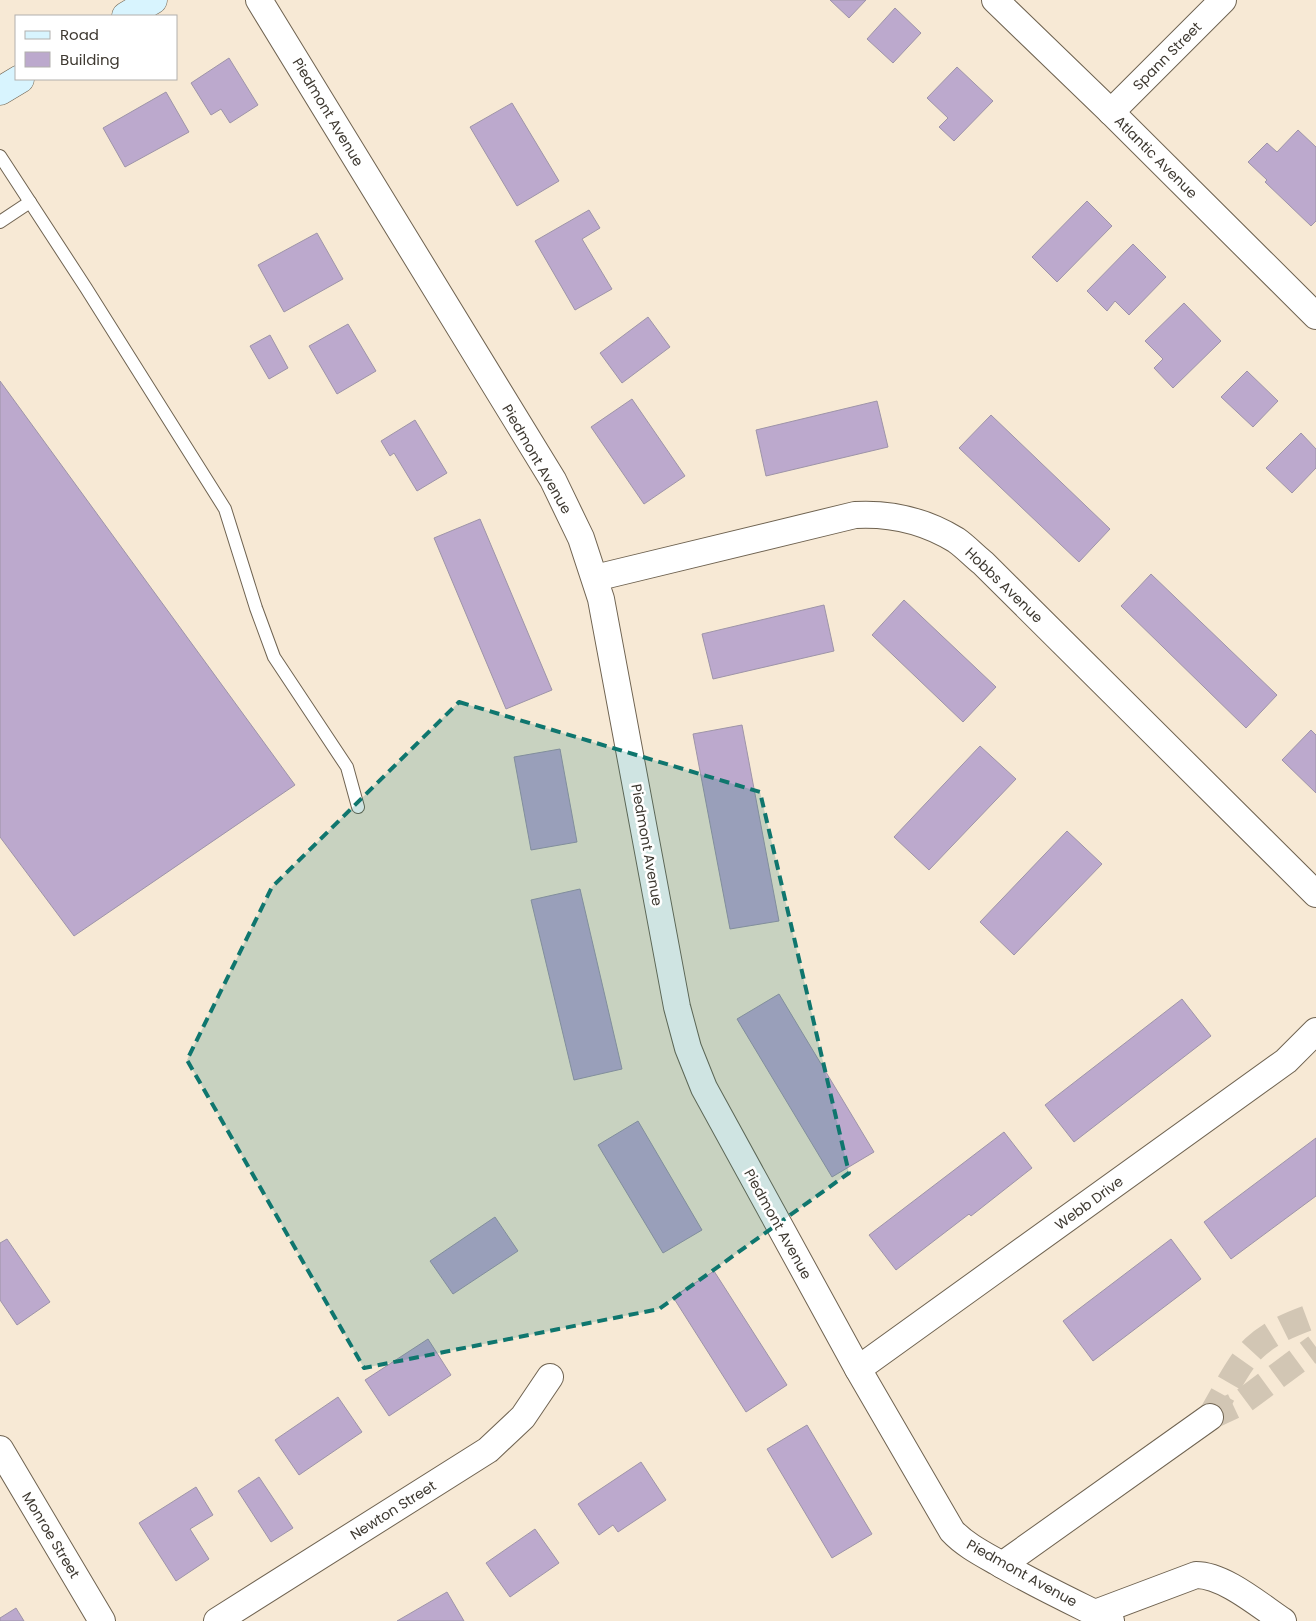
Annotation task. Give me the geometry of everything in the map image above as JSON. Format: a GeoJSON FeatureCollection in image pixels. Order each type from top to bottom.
{"type":"FeatureCollection","features":[{"type":"Feature","properties":{"kind":"street"},"geometry":{"type":"LineString","coordinates":[[128,15],[153,0]]}},
{"type":"Feature","properties":{"kind":"street","name":"Piedmont Avenue"},"geometry":{"type":"LineString","coordinates":[[259,0],[553,480],[581,538],[601,599],[677,1007],[688,1048],[704,1088],[858,1369],[952,1531],[978,1552],[1030,1581],[1103,1617]]}},
{"type":"Feature","properties":{"kind":"street","name":"Atlantic Avenue"},"geometry":{"type":"LineString","coordinates":[[995,0],[1111,112],[1316,316]]}},
{"type":"Feature","properties":{"kind":"street","name":"Spann Street"},"geometry":{"type":"LineString","coordinates":[[1111,112],[1223,0]]}},
{"type":"Feature","properties":{"kind":"street"},"geometry":{"type":"LineString","coordinates":[[0,90],[18,80]]}},
{"type":"Feature","properties":{"kind":"street","name":"Hobbs Avenue"},"geometry":{"type":"LineString","coordinates":[[595,578],[855,515],[877,514],[919,522],[957,541],[983,563],[1316,894]]}},
{"type":"Feature","properties":{"kind":"street","name":"Webb Drive"},"geometry":{"type":"LineString","coordinates":[[858,1369],[1286,1061],[1316,1032]]}},
{"type":"Feature","properties":{"kind":"street","name":"Newton Street"},"geometry":{"type":"LineString","coordinates":[[217,1621],[488,1450],[523,1417],[550,1377]]}},
{"type":"Feature","properties":{"kind":"street"},"geometry":{"type":"LineString","coordinates":[[1002,1565],[1210,1416]]}},
{"type":"Feature","properties":{"kind":"street","name":"Monroe Street"},"geometry":{"type":"LineString","coordinates":[[0,1449],[102,1621]]}},
{"type":"Feature","properties":{"kind":"street"},"geometry":{"type":"LineString","coordinates":[[1103,1617],[1196,1575],[1206,1575],[1245,1596],[1283,1621]]}},
{"type":"Feature","properties":{"kind":"lane"},"geometry":{"type":"LineString","coordinates":[[0,156],[225,508],[256,608],[274,657],[347,767],[358,807]]}},
{"type":"Feature","properties":{"kind":"lane"},"geometry":{"type":"LineString","coordinates":[[0,222],[30,202]]}},
{"type":"Feature","properties":{"kind":"highlighted area"},"geometry":{"type":"Polygon","coordinates":[[[459,702],[760,792],[849,1173],[659,1309],[364,1368],[187,1060],[272,887],[459,702]]]}},
{"type":"Feature","properties":{"kind":"building"},"geometry":{"type":"Polygon","coordinates":[[[830,0],[866,0],[849,18],[830,0]]]}},
{"type":"Feature","properties":{"kind":"building"},"geometry":{"type":"Polygon","coordinates":[[[895,8],[921,33],[893,63],[867,39],[895,8]]]}},
{"type":"Feature","properties":{"kind":"building"},"geometry":{"type":"Polygon","coordinates":[[[229,58],[258,105],[230,123],[221,109],[211,115],[191,83],[229,58]]]}},
{"type":"Feature","properties":{"kind":"building"},"geometry":{"type":"Polygon","coordinates":[[[957,67],[993,101],[954,141],[939,127],[948,118],[927,98],[957,67]]]}},
{"type":"Feature","properties":{"kind":"building"},"geometry":{"type":"Polygon","coordinates":[[[166,92],[189,132],[125,167],[103,128],[166,92]]]}},
{"type":"Feature","properties":{"kind":"building"},"geometry":{"type":"Polygon","coordinates":[[[512,103],[559,181],[517,206],[470,127],[512,103]]]}},
{"type":"Feature","properties":{"kind":"building"},"geometry":{"type":"Polygon","coordinates":[[[1298,130],[1316,147],[1316,221],[1311,226],[1265,182],[1267,180],[1248,162],[1267,143],[1277,152],[1298,130]]]}},
{"type":"Feature","properties":{"kind":"building"},"geometry":{"type":"Polygon","coordinates":[[[1087,201],[1112,226],[1057,282],[1032,257],[1087,201]]]}},
{"type":"Feature","properties":{"kind":"building"},"geometry":{"type":"Polygon","coordinates":[[[589,210],[600,228],[582,239],[612,289],[575,310],[535,241],[589,210]]]}},
{"type":"Feature","properties":{"kind":"building"},"geometry":{"type":"Polygon","coordinates":[[[317,233],[343,279],[284,312],[258,265],[317,233]]]}},
{"type":"Feature","properties":{"kind":"building"},"geometry":{"type":"Polygon","coordinates":[[[1133,244],[1166,277],[1129,315],[1115,301],[1107,311],[1087,291],[1133,244]]]}},
{"type":"Feature","properties":{"kind":"building"},"geometry":{"type":"Polygon","coordinates":[[[1184,303],[1221,341],[1173,388],[1154,368],[1163,359],[1145,341],[1184,303]]]}},
{"type":"Feature","properties":{"kind":"building"},"geometry":{"type":"Polygon","coordinates":[[[648,317],[670,347],[622,383],[600,353],[648,317]]]}},
{"type":"Feature","properties":{"kind":"building"},"geometry":{"type":"Polygon","coordinates":[[[348,324],[376,371],[337,394],[309,346],[348,324]]]}},
{"type":"Feature","properties":{"kind":"building"},"geometry":{"type":"Polygon","coordinates":[[[270,335],[288,368],[269,379],[250,346],[270,335]]]}},
{"type":"Feature","properties":{"kind":"building"},"geometry":{"type":"Polygon","coordinates":[[[1247,371],[1278,401],[1253,427],[1221,397],[1247,371]]]}},
{"type":"Feature","properties":{"kind":"building"},"geometry":{"type":"Polygon","coordinates":[[[0,381],[295,785],[74,936],[0,837],[0,381]]]}},
{"type":"Feature","properties":{"kind":"building"},"geometry":{"type":"Polygon","coordinates":[[[632,399],[685,476],[644,504],[591,427],[632,399]]]}},
{"type":"Feature","properties":{"kind":"building"},"geometry":{"type":"Polygon","coordinates":[[[877,401],[888,447],[766,476],[756,430],[877,401]]]}},
{"type":"Feature","properties":{"kind":"building"},"geometry":{"type":"Polygon","coordinates":[[[991,415],[1110,529],[1079,562],[959,448],[991,415]]]}},
{"type":"Feature","properties":{"kind":"building"},"geometry":{"type":"Polygon","coordinates":[[[415,420],[447,473],[417,491],[394,453],[390,456],[381,441],[415,420]]]}},
{"type":"Feature","properties":{"kind":"building"},"geometry":{"type":"Polygon","coordinates":[[[1301,433],[1316,449],[1316,468],[1292,493],[1266,468],[1301,433]]]}},
{"type":"Feature","properties":{"kind":"building"},"geometry":{"type":"Polygon","coordinates":[[[480,519],[552,690],[506,709],[434,538],[480,519]]]}},
{"type":"Feature","properties":{"kind":"building"},"geometry":{"type":"Polygon","coordinates":[[[1151,574],[1277,695],[1246,728],[1121,606],[1151,574]]]}},
{"type":"Feature","properties":{"kind":"building"},"geometry":{"type":"Polygon","coordinates":[[[904,600],[996,687],[963,722],[872,635],[904,600]]]}},
{"type":"Feature","properties":{"kind":"building"},"geometry":{"type":"Polygon","coordinates":[[[824,605],[834,651],[713,679],[702,634],[824,605]]]}},
{"type":"Feature","properties":{"kind":"building"},"geometry":{"type":"Polygon","coordinates":[[[742,725],[779,921],[730,929],[693,734],[742,725]]]}},
{"type":"Feature","properties":{"kind":"building"},"geometry":{"type":"Polygon","coordinates":[[[1311,730],[1316,735],[1316,793],[1282,760],[1311,730]]]}},
{"type":"Feature","properties":{"kind":"building"},"geometry":{"type":"Polygon","coordinates":[[[980,746],[1016,779],[929,870],[894,837],[980,746]]]}},
{"type":"Feature","properties":{"kind":"building"},"geometry":{"type":"Polygon","coordinates":[[[560,749],[577,842],[531,850],[514,757],[560,749]]]}},
{"type":"Feature","properties":{"kind":"building"},"geometry":{"type":"Polygon","coordinates":[[[1067,831],[1102,864],[1014,955],[980,922],[1067,831]]]}},
{"type":"Feature","properties":{"kind":"building"},"geometry":{"type":"Polygon","coordinates":[[[580,889],[622,1069],[574,1080],[531,900],[580,889]]]}},
{"type":"Feature","properties":{"kind":"building"},"geometry":{"type":"Polygon","coordinates":[[[779,994],[874,1152],[832,1177],[737,1019],[779,994]]]}},
{"type":"Feature","properties":{"kind":"building"},"geometry":{"type":"Polygon","coordinates":[[[1182,999],[1211,1036],[1074,1142],[1045,1105],[1182,999]]]}},
{"type":"Feature","properties":{"kind":"building"},"geometry":{"type":"Polygon","coordinates":[[[638,1121],[702,1230],[663,1253],[598,1145],[638,1121]]]}},
{"type":"Feature","properties":{"kind":"building"},"geometry":{"type":"Polygon","coordinates":[[[1004,1132],[1032,1168],[971,1216],[969,1214],[896,1270],[869,1235],[1004,1132]]]}},
{"type":"Feature","properties":{"kind":"building"},"geometry":{"type":"Polygon","coordinates":[[[1316,1138],[1316,1196],[1231,1259],[1204,1222],[1316,1138]]]}},
{"type":"Feature","properties":{"kind":"building"},"geometry":{"type":"Polygon","coordinates":[[[495,1217],[518,1251],[453,1294],[430,1261],[495,1217]]]}},
{"type":"Feature","properties":{"kind":"building"},"geometry":{"type":"Polygon","coordinates":[[[7,1239],[50,1302],[17,1325],[0,1300],[0,1243],[7,1239]]]}},
{"type":"Feature","properties":{"kind":"building"},"geometry":{"type":"Polygon","coordinates":[[[1171,1239],[1201,1279],[1093,1361],[1063,1321],[1171,1239]]]}},
{"type":"Feature","properties":{"kind":"building"},"geometry":{"type":"Polygon","coordinates":[[[714,1271],[787,1385],[746,1412],[673,1297],[714,1271]]]}},
{"type":"Feature","properties":{"kind":"building"},"geometry":{"type":"Polygon","coordinates":[[[428,1339],[451,1375],[389,1416],[365,1380],[428,1339]]]}},
{"type":"Feature","properties":{"kind":"building"},"geometry":{"type":"Polygon","coordinates":[[[338,1397],[362,1432],[299,1475],[275,1440],[338,1397]]]}},
{"type":"Feature","properties":{"kind":"building"},"geometry":{"type":"Polygon","coordinates":[[[807,1425],[872,1534],[832,1558],[767,1449],[807,1425]]]}},
{"type":"Feature","properties":{"kind":"building"},"geometry":{"type":"Polygon","coordinates":[[[641,1462],[666,1500],[618,1532],[613,1525],[599,1535],[578,1504],[641,1462]]]}},
{"type":"Feature","properties":{"kind":"building"},"geometry":{"type":"Polygon","coordinates":[[[259,1477],[293,1528],[271,1542],[238,1491],[259,1477]]]}},
{"type":"Feature","properties":{"kind":"building"},"geometry":{"type":"Polygon","coordinates":[[[196,1487],[213,1515],[190,1529],[209,1559],[176,1581],[139,1523],[196,1487]]]}},
{"type":"Feature","properties":{"kind":"building"},"geometry":{"type":"Polygon","coordinates":[[[535,1529],[559,1563],[510,1597],[486,1563],[535,1529]]]}},
{"type":"Feature","properties":{"kind":"building"},"geometry":{"type":"Polygon","coordinates":[[[447,1592],[464,1621],[397,1621],[447,1592]]]}},
{"type":"Feature","properties":{"kind":"building"},"geometry":{"type":"Polygon","coordinates":[[[16,1608],[24,1621],[0,1621],[0,1618],[16,1608]]]}},
{"type":"Feature","properties":{"kind":"tunnel"},"geometry":{"type":"LineString","coordinates":[[1210,1417],[1237,1371],[1254,1348],[1291,1324],[1316,1315]]}},
{"type":"Feature","properties":{"kind":"tunnel"},"geometry":{"type":"LineString","coordinates":[[1210,1417],[1242,1402],[1316,1347]]}}]}
